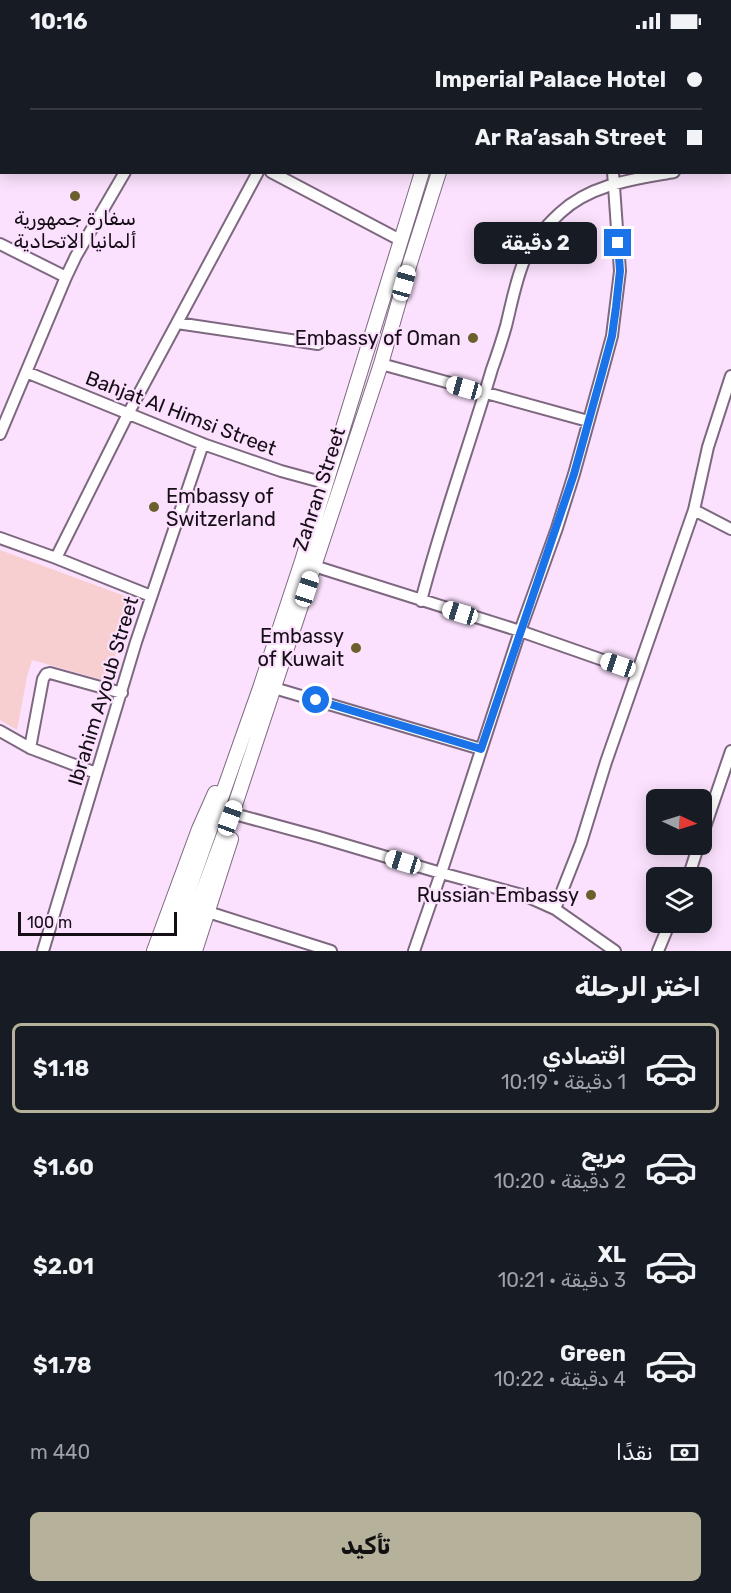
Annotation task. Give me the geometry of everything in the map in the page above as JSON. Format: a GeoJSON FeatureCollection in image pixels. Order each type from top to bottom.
{"type":"FeatureCollection","features":[{"type":"Feature","properties":{"kind":"main road","name":"Zahran Street"},"geometry":{"type":"LineString","coordinates":[[167,951],[302,561],[421,174]]}},
{"type":"Feature","properties":{"kind":"main road","name":"Zahran Street"},"geometry":{"type":"LineString","coordinates":[[181,951],[237,808],[274,688],[381,364],[438,174]]}},
{"type":"Feature","properties":{"kind":"main road"},"geometry":{"type":"LineString","coordinates":[[154,951],[214,794],[227,781]]}},
{"type":"Feature","properties":{"kind":"main road"},"geometry":{"type":"LineString","coordinates":[[195,951],[236,824],[237,808]]}},
{"type":"Feature","properties":{"kind":"street"},"geometry":{"type":"LineString","coordinates":[[0,434],[66,277],[123,174]]}},
{"type":"Feature","properties":{"kind":"street"},"geometry":{"type":"LineString","coordinates":[[56,558],[128,414],[257,174]]}},
{"type":"Feature","properties":{"kind":"street"},"geometry":{"type":"LineString","coordinates":[[275,174],[402,241]]}},
{"type":"Feature","properties":{"kind":"street"},"geometry":{"type":"LineString","coordinates":[[421,601],[433,555],[526,256],[538,236],[562,211],[613,178],[654,174]]}},
{"type":"Feature","properties":{"kind":"street"},"geometry":{"type":"LineString","coordinates":[[414,951],[520,631],[557,528],[612,336],[620,262],[613,178]]}},
{"type":"Feature","properties":{"kind":"street"},"geometry":{"type":"LineString","coordinates":[[0,244],[66,277]]}},
{"type":"Feature","properties":{"kind":"street"},"geometry":{"type":"LineString","coordinates":[[177,323],[318,344]]}},
{"type":"Feature","properties":{"kind":"street"},"geometry":{"type":"LineString","coordinates":[[381,364],[588,421]]}},
{"type":"Feature","properties":{"kind":"street","name":"Bahjat Al Himsi Street"},"geometry":{"type":"LineString","coordinates":[[26,372],[203,444],[281,471],[325,483]]}},
{"type":"Feature","properties":{"kind":"street"},"geometry":{"type":"LineString","coordinates":[[555,909],[581,843],[606,762],[694,510],[708,447],[728,397],[731,375]]}},
{"type":"Feature","properties":{"kind":"street","name":"Ibrahim Ayoub Street"},"geometry":{"type":"LineString","coordinates":[[43,951],[151,596],[203,444]]}},
{"type":"Feature","properties":{"kind":"street"},"geometry":{"type":"LineString","coordinates":[[694,510],[731,529]]}},
{"type":"Feature","properties":{"kind":"street"},"geometry":{"type":"LineString","coordinates":[[0,538],[151,596]]}},
{"type":"Feature","properties":{"kind":"street"},"geometry":{"type":"LineString","coordinates":[[314,566],[520,631],[637,672]]}},
{"type":"Feature","properties":{"kind":"street"},"geometry":{"type":"LineString","coordinates":[[30,748],[43,679],[46,674],[50,673],[122,693]]}},
{"type":"Feature","properties":{"kind":"street"},"geometry":{"type":"LineString","coordinates":[[274,688],[481,749]]}},
{"type":"Feature","properties":{"kind":"street"},"geometry":{"type":"LineString","coordinates":[[0,731],[30,748],[96,773]]}},
{"type":"Feature","properties":{"kind":"street"},"geometry":{"type":"LineString","coordinates":[[712,807],[731,752]]}},
{"type":"Feature","properties":{"kind":"street"},"geometry":{"type":"LineString","coordinates":[[237,808],[330,840],[526,896],[555,909],[615,951]]}},
{"type":"Feature","properties":{"kind":"street"},"geometry":{"type":"LineString","coordinates":[[208,912],[332,951]]}},
{"type":"Feature","properties":{"kind":"street"},"geometry":{"type":"LineString","coordinates":[[658,951],[665,933]]}},
{"type":"Feature","properties":{"kind":"shaded area"},"geometry":{"type":"Polygon","coordinates":[[[0,550],[133,599],[107,681],[32,660],[17,730],[0,720],[0,550]]]}},
{"type":"Feature","properties":{"kind":"place","name":"سفارة جمهورية ألمانيا الاتحادية"},"geometry":{"type":"Point","coordinates":[75,196]}},
{"type":"Feature","properties":{"kind":"place","name":"Embassy of Oman"},"geometry":{"type":"Point","coordinates":[473,338]}},
{"type":"Feature","properties":{"kind":"place","name":"Embassy of Switzerland"},"geometry":{"type":"Point","coordinates":[154,507]}},
{"type":"Feature","properties":{"kind":"place","name":"Embassy of Kuwait"},"geometry":{"type":"Point","coordinates":[356,648]}},
{"type":"Feature","properties":{"kind":"place","name":"Russian Embassy"},"geometry":{"type":"Point","coordinates":[591,895]}},
{"type":"Feature","properties":{"kind":"route"},"geometry":{"type":"LineString","coordinates":[[316,700],[481,749],[557,528],[602,373],[612,336],[616,307],[620,271],[618,243]]}}]}
